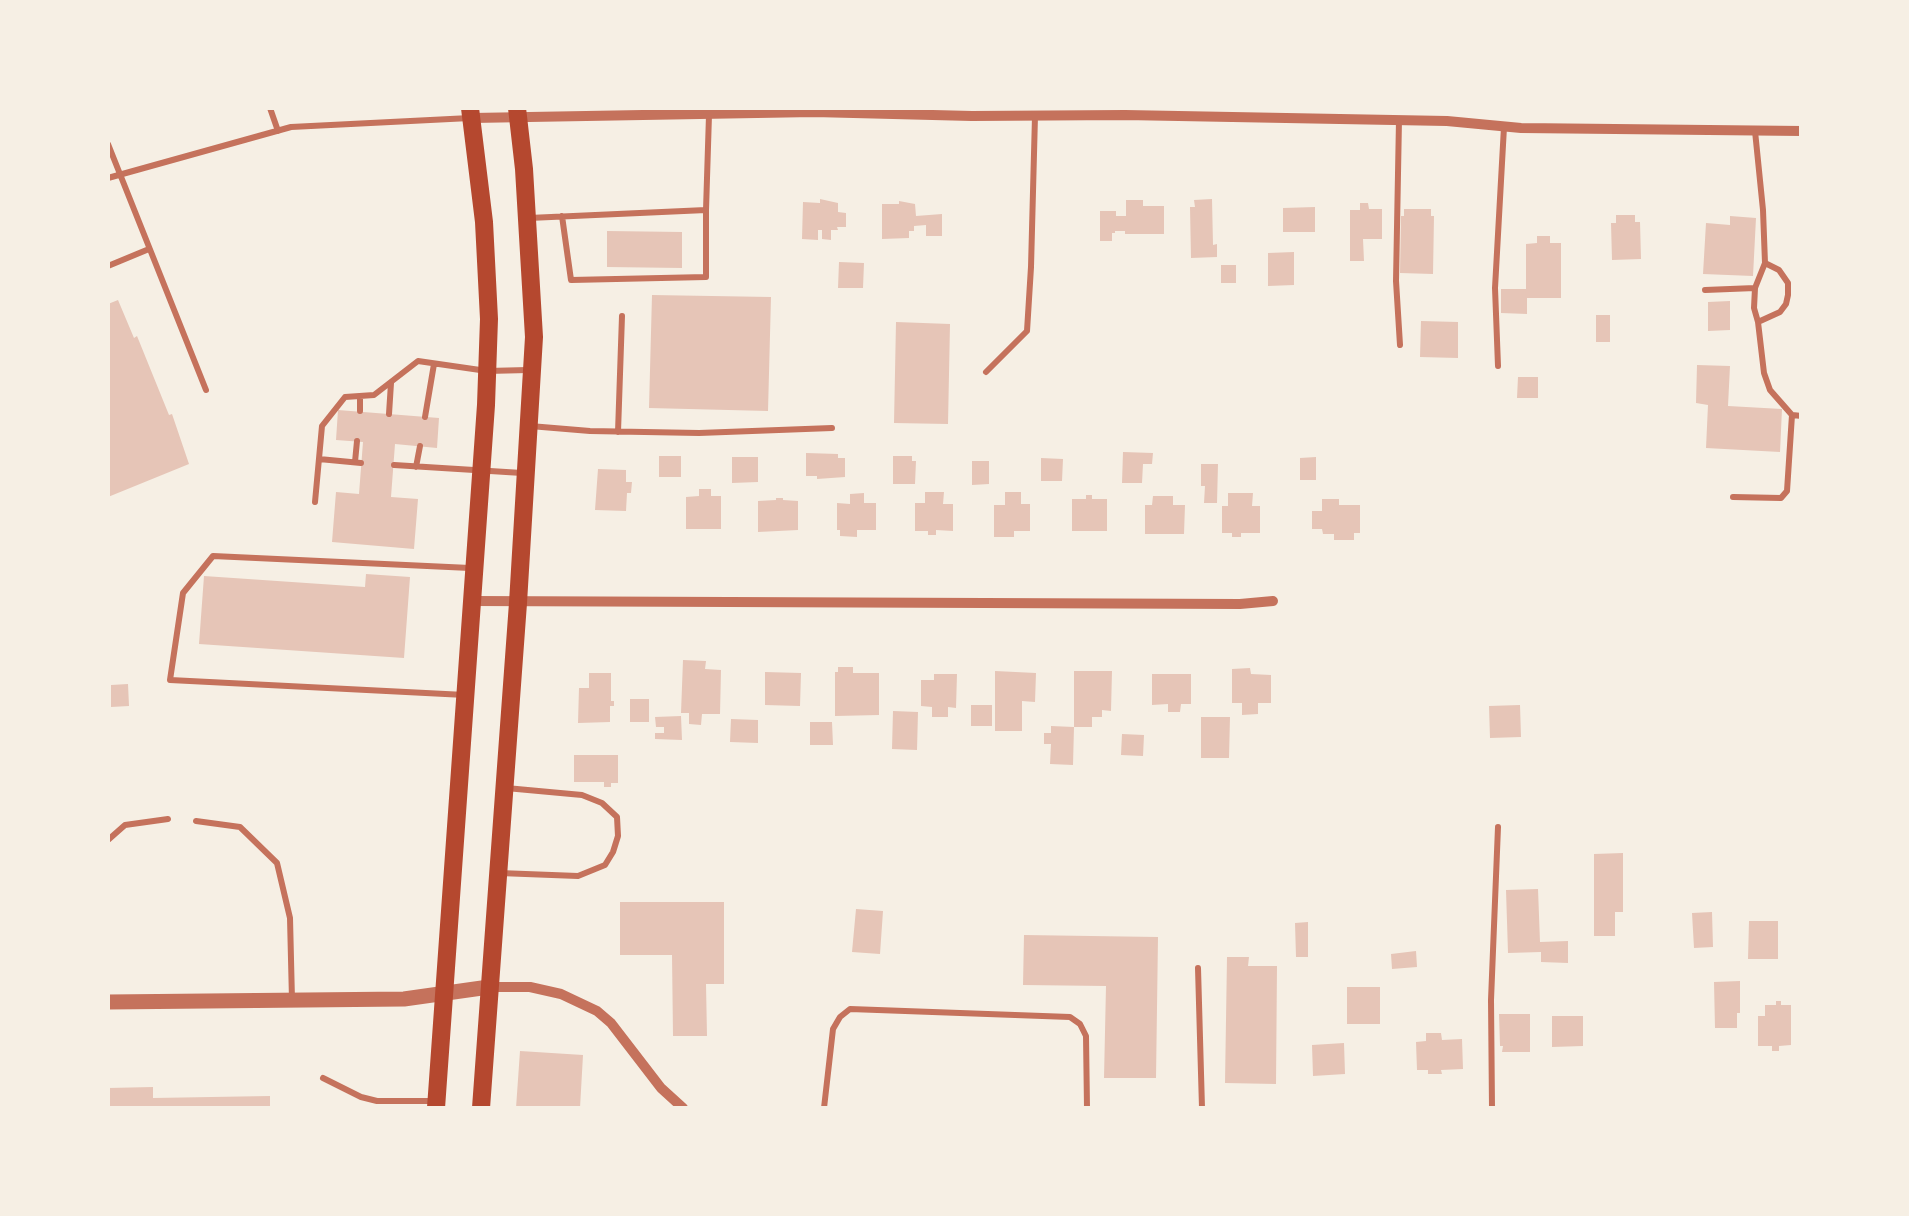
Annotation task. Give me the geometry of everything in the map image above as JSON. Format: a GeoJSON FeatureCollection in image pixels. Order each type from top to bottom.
{"type":"FeatureCollection","features":[{"type":"Feature","properties":{"kind":"main road"},"geometry":{"type":"LineString","coordinates":[[481,1108],[534,337],[518,112]]}},
{"type":"Feature","properties":{"kind":"main road"},"geometry":{"type":"LineString","coordinates":[[436,1105],[488,372],[484,222],[471,113]]}},
{"type":"Feature","properties":{"kind":"street"},"geometry":{"type":"LineString","coordinates":[[471,113],[1035,116],[1125,112],[1447,120],[1504,126],[1802,131]]}},
{"type":"Feature","properties":{"kind":"street"},"geometry":{"type":"LineString","coordinates":[[474,601],[1273,601]]}},
{"type":"Feature","properties":{"kind":"street"},"geometry":{"type":"LineString","coordinates":[[108,1002],[404,999],[490,986],[530,987],[561,994],[597,1010],[612,1023],[661,1088],[683,1108]]}},
{"type":"Feature","properties":{"kind":"lane"},"geometry":{"type":"LineString","coordinates":[[270,108],[278,131]]}},
{"type":"Feature","properties":{"kind":"lane"},"geometry":{"type":"LineString","coordinates":[[108,178],[291,127],[471,113]]}},
{"type":"Feature","properties":{"kind":"lane"},"geometry":{"type":"LineString","coordinates":[[562,216],[571,280],[706,277],[709,114]]}},
{"type":"Feature","properties":{"kind":"lane"},"geometry":{"type":"LineString","coordinates":[[986,372],[1027,331],[1035,116]]}},
{"type":"Feature","properties":{"kind":"lane"},"geometry":{"type":"LineString","coordinates":[[1400,120],[1396,281],[1400,345]]}},
{"type":"Feature","properties":{"kind":"lane"},"geometry":{"type":"LineString","coordinates":[[1498,366],[1495,288],[1504,126]]}},
{"type":"Feature","properties":{"kind":"lane"},"geometry":{"type":"LineString","coordinates":[[1733,497],[1781,498],[1786,491],[1792,416],[1770,390],[1764,373],[1754,308],[1755,288],[1765,262],[1755,131]]}},
{"type":"Feature","properties":{"kind":"lane"},"geometry":{"type":"LineString","coordinates":[[108,144],[206,390]]}},
{"type":"Feature","properties":{"kind":"lane"},"geometry":{"type":"LineString","coordinates":[[526,218],[706,210]]}},
{"type":"Feature","properties":{"kind":"lane"},"geometry":{"type":"LineString","coordinates":[[108,266],[149,249]]}},
{"type":"Feature","properties":{"kind":"lane"},"geometry":{"type":"LineString","coordinates":[[1758,322],[1780,312],[1788,296],[1788,283],[1779,270],[1765,262]]}},
{"type":"Feature","properties":{"kind":"lane"},"geometry":{"type":"LineString","coordinates":[[1705,290],[1755,288]]}},
{"type":"Feature","properties":{"kind":"lane"},"geometry":{"type":"LineString","coordinates":[[618,432],[622,316]]}},
{"type":"Feature","properties":{"kind":"lane"},"geometry":{"type":"LineString","coordinates":[[314,502],[322,426],[345,397],[374,396],[418,360],[488,372],[532,370]]}},
{"type":"Feature","properties":{"kind":"lane"},"geometry":{"type":"LineString","coordinates":[[425,417],[434,363]]}},
{"type":"Feature","properties":{"kind":"lane"},"geometry":{"type":"LineString","coordinates":[[388,414],[390,382]]}},
{"type":"Feature","properties":{"kind":"lane"},"geometry":{"type":"LineString","coordinates":[[360,396],[360,412]]}},
{"type":"Feature","properties":{"kind":"lane"},"geometry":{"type":"LineString","coordinates":[[1792,416],[1802,416]]}},
{"type":"Feature","properties":{"kind":"lane"},"geometry":{"type":"LineString","coordinates":[[529,426],[698,433],[832,428]]}},
{"type":"Feature","properties":{"kind":"lane"},"geometry":{"type":"LineString","coordinates":[[319,460],[358,462],[357,441]]}},
{"type":"Feature","properties":{"kind":"lane"},"geometry":{"type":"LineString","coordinates":[[416,467],[420,446]]}},
{"type":"Feature","properties":{"kind":"lane"},"geometry":{"type":"LineString","coordinates":[[394,465],[526,473]]}},
{"type":"Feature","properties":{"kind":"lane"},"geometry":{"type":"LineString","coordinates":[[466,695],[170,680],[184,593],[213,556],[476,568]]}},
{"type":"Feature","properties":{"kind":"lane"},"geometry":{"type":"LineString","coordinates":[[498,874],[578,876],[605,865],[618,836],[617,817],[602,803],[582,795],[504,788]]}},
{"type":"Feature","properties":{"kind":"lane"},"geometry":{"type":"LineString","coordinates":[[108,840],[125,825],[168,819]]}},
{"type":"Feature","properties":{"kind":"lane"},"geometry":{"type":"LineString","coordinates":[[196,821],[240,827],[278,862],[290,918],[292,1001]]}},
{"type":"Feature","properties":{"kind":"lane"},"geometry":{"type":"LineString","coordinates":[[1492,1108],[1498,827]]}},
{"type":"Feature","properties":{"kind":"lane"},"geometry":{"type":"LineString","coordinates":[[1198,968],[1202,1108]]}},
{"type":"Feature","properties":{"kind":"lane"},"geometry":{"type":"LineString","coordinates":[[824,1108],[832,1029],[850,1009],[1070,1017],[1080,1024],[1086,1036],[1086,1108]]}},
{"type":"Feature","properties":{"kind":"lane"},"geometry":{"type":"LineString","coordinates":[[323,1078],[360,1097],[436,1105]]}},
{"type":"Feature","properties":{"kind":"building"},"geometry":{"type":"Polygon","coordinates":[[[820,199],[838,203],[838,212],[846,213],[846,227],[831,230],[831,240],[822,239],[822,230],[818,230],[818,240],[802,239],[803,202],[820,203],[820,199]]]}},
{"type":"Feature","properties":{"kind":"building"},"geometry":{"type":"Polygon","coordinates":[[[1212,199],[1217,257],[1191,258],[1190,207],[1195,207],[1194,200],[1212,199]]]}},
{"type":"Feature","properties":{"kind":"building"},"geometry":{"type":"Polygon","coordinates":[[[1126,200],[1143,200],[1143,206],[1164,206],[1164,234],[1115,231],[1112,241],[1100,241],[1100,211],[1116,211],[1116,216],[1126,216],[1126,200]]]}},
{"type":"Feature","properties":{"kind":"building"},"geometry":{"type":"Polygon","coordinates":[[[1360,203],[1368,203],[1369,209],[1382,209],[1382,239],[1363,239],[1364,261],[1350,261],[1350,210],[1360,210],[1360,203]]]}},
{"type":"Feature","properties":{"kind":"building"},"geometry":{"type":"Polygon","coordinates":[[[882,204],[915,204],[916,216],[942,214],[942,236],[926,236],[926,225],[914,226],[909,238],[882,239],[882,204]]]}},
{"type":"Feature","properties":{"kind":"building"},"geometry":{"type":"Polygon","coordinates":[[[1315,207],[1315,232],[1283,232],[1283,208],[1315,207]]]}},
{"type":"Feature","properties":{"kind":"building"},"geometry":{"type":"Polygon","coordinates":[[[1404,209],[1431,209],[1433,274],[1400,273],[1404,209]]]}},
{"type":"Feature","properties":{"kind":"building"},"geometry":{"type":"Polygon","coordinates":[[[1616,215],[1635,215],[1635,222],[1640,222],[1641,259],[1612,260],[1611,223],[1616,223],[1616,215]]]}},
{"type":"Feature","properties":{"kind":"building"},"geometry":{"type":"Polygon","coordinates":[[[1730,216],[1756,218],[1753,276],[1703,274],[1706,223],[1730,225],[1730,216]]]}},
{"type":"Feature","properties":{"kind":"building"},"geometry":{"type":"Polygon","coordinates":[[[607,231],[682,232],[682,268],[607,267],[607,231]]]}},
{"type":"Feature","properties":{"kind":"building"},"geometry":{"type":"Polygon","coordinates":[[[1537,236],[1550,236],[1550,243],[1561,243],[1561,298],[1527,298],[1527,314],[1501,313],[1501,289],[1526,289],[1526,244],[1537,243],[1537,236]]]}},
{"type":"Feature","properties":{"kind":"building"},"geometry":{"type":"Polygon","coordinates":[[[1294,252],[1294,285],[1268,286],[1268,253],[1294,252]]]}},
{"type":"Feature","properties":{"kind":"building"},"geometry":{"type":"Polygon","coordinates":[[[839,262],[864,263],[863,288],[838,288],[839,262]]]}},
{"type":"Feature","properties":{"kind":"building"},"geometry":{"type":"Polygon","coordinates":[[[1221,265],[1236,265],[1236,283],[1221,283],[1221,265]]]}},
{"type":"Feature","properties":{"kind":"building"},"geometry":{"type":"Polygon","coordinates":[[[652,295],[771,297],[768,411],[649,408],[652,295]]]}},
{"type":"Feature","properties":{"kind":"building"},"geometry":{"type":"Polygon","coordinates":[[[118,300],[169,415],[172,414],[189,464],[108,497],[108,304],[118,300]]]}},
{"type":"Feature","properties":{"kind":"building"},"geometry":{"type":"Polygon","coordinates":[[[1730,301],[1730,330],[1708,331],[1708,302],[1730,301]]]}},
{"type":"Feature","properties":{"kind":"building"},"geometry":{"type":"Polygon","coordinates":[[[1596,315],[1610,315],[1610,342],[1596,342],[1596,315]]]}},
{"type":"Feature","properties":{"kind":"building"},"geometry":{"type":"Polygon","coordinates":[[[1421,321],[1458,322],[1458,358],[1420,357],[1421,321]]]}},
{"type":"Feature","properties":{"kind":"building"},"geometry":{"type":"Polygon","coordinates":[[[896,322],[950,324],[948,424],[894,423],[896,322]]]}},
{"type":"Feature","properties":{"kind":"building"},"geometry":{"type":"Polygon","coordinates":[[[1697,365],[1730,366],[1728,406],[1782,409],[1780,452],[1706,448],[1708,405],[1696,403],[1697,365]]]}},
{"type":"Feature","properties":{"kind":"building"},"geometry":{"type":"Polygon","coordinates":[[[1518,377],[1538,377],[1538,398],[1517,398],[1518,377]]]}},
{"type":"Feature","properties":{"kind":"building"},"geometry":{"type":"Polygon","coordinates":[[[338,410],[439,418],[437,448],[395,444],[391,497],[418,499],[414,549],[332,542],[336,492],[359,494],[363,442],[336,440],[338,410]]]}},
{"type":"Feature","properties":{"kind":"building"},"geometry":{"type":"Polygon","coordinates":[[[1123,452],[1153,453],[1152,464],[1143,464],[1142,483],[1122,483],[1123,452]]]}},
{"type":"Feature","properties":{"kind":"building"},"geometry":{"type":"Polygon","coordinates":[[[806,453],[838,454],[838,458],[845,458],[845,477],[806,476],[806,453]]]}},
{"type":"Feature","properties":{"kind":"building"},"geometry":{"type":"Polygon","coordinates":[[[659,456],[681,456],[681,477],[659,477],[659,456]]]}},
{"type":"Feature","properties":{"kind":"building"},"geometry":{"type":"Polygon","coordinates":[[[893,456],[912,456],[912,461],[916,461],[915,484],[893,484],[893,456]]]}},
{"type":"Feature","properties":{"kind":"building"},"geometry":{"type":"Polygon","coordinates":[[[732,457],[758,457],[758,482],[732,483],[732,457]]]}},
{"type":"Feature","properties":{"kind":"building"},"geometry":{"type":"Polygon","coordinates":[[[1316,457],[1316,480],[1300,480],[1300,458],[1316,457]]]}},
{"type":"Feature","properties":{"kind":"building"},"geometry":{"type":"Polygon","coordinates":[[[1041,458],[1063,459],[1062,481],[1041,481],[1041,458]]]}},
{"type":"Feature","properties":{"kind":"building"},"geometry":{"type":"Polygon","coordinates":[[[972,461],[989,461],[989,484],[972,485],[972,461]]]}},
{"type":"Feature","properties":{"kind":"building"},"geometry":{"type":"Polygon","coordinates":[[[1201,464],[1218,464],[1217,503],[1204,503],[1201,464]]]}},
{"type":"Feature","properties":{"kind":"building"},"geometry":{"type":"Polygon","coordinates":[[[598,469],[626,470],[626,482],[632,482],[626,511],[595,510],[598,469]]]}},
{"type":"Feature","properties":{"kind":"building"},"geometry":{"type":"Polygon","coordinates":[[[699,489],[711,489],[711,496],[721,496],[721,529],[686,529],[686,497],[699,496],[699,489]]]}},
{"type":"Feature","properties":{"kind":"building"},"geometry":{"type":"Polygon","coordinates":[[[925,492],[944,492],[943,504],[953,504],[953,531],[936,530],[936,535],[928,535],[928,531],[915,531],[915,503],[925,503],[925,492]]]}},
{"type":"Feature","properties":{"kind":"building"},"geometry":{"type":"Polygon","coordinates":[[[1005,492],[1021,492],[1021,504],[1030,504],[1030,531],[1014,531],[1014,537],[994,537],[994,505],[1005,505],[1005,492]]]}},
{"type":"Feature","properties":{"kind":"building"},"geometry":{"type":"Polygon","coordinates":[[[864,493],[864,503],[876,503],[876,530],[857,530],[857,537],[840,536],[837,503],[850,504],[850,494],[864,493]]]}},
{"type":"Feature","properties":{"kind":"building"},"geometry":{"type":"Polygon","coordinates":[[[1228,493],[1253,493],[1252,506],[1260,506],[1260,533],[1232,537],[1232,533],[1222,533],[1222,506],[1228,506],[1228,493]]]}},
{"type":"Feature","properties":{"kind":"building"},"geometry":{"type":"Polygon","coordinates":[[[1086,495],[1107,499],[1107,531],[1072,531],[1072,499],[1086,499],[1086,495]]]}},
{"type":"Feature","properties":{"kind":"building"},"geometry":{"type":"Polygon","coordinates":[[[1153,496],[1173,496],[1173,505],[1185,505],[1184,534],[1145,534],[1145,505],[1152,505],[1153,496]]]}},
{"type":"Feature","properties":{"kind":"building"},"geometry":{"type":"Polygon","coordinates":[[[1322,499],[1339,499],[1339,505],[1360,505],[1360,533],[1354,533],[1354,540],[1334,540],[1334,534],[1312,529],[1312,511],[1322,511],[1322,499]]]}},
{"type":"Feature","properties":{"kind":"building"},"geometry":{"type":"Polygon","coordinates":[[[758,501],[798,501],[798,530],[758,532],[758,501]]]}},
{"type":"Feature","properties":{"kind":"building"},"geometry":{"type":"Polygon","coordinates":[[[366,574],[410,577],[404,658],[199,644],[204,576],[365,587],[366,574]]]}},
{"type":"Feature","properties":{"kind":"building"},"geometry":{"type":"Polygon","coordinates":[[[683,660],[706,661],[705,669],[721,670],[720,714],[702,714],[701,725],[689,724],[689,713],[681,713],[683,660]]]}},
{"type":"Feature","properties":{"kind":"building"},"geometry":{"type":"Polygon","coordinates":[[[838,667],[853,667],[853,673],[879,673],[879,715],[835,716],[838,667]]]}},
{"type":"Feature","properties":{"kind":"building"},"geometry":{"type":"Polygon","coordinates":[[[1250,668],[1251,674],[1271,675],[1271,703],[1258,703],[1258,714],[1242,715],[1242,703],[1232,703],[1232,669],[1250,668]]]}},
{"type":"Feature","properties":{"kind":"building"},"geometry":{"type":"Polygon","coordinates":[[[995,671],[1036,673],[1035,702],[1022,701],[1022,731],[995,731],[995,671]]]}},
{"type":"Feature","properties":{"kind":"building"},"geometry":{"type":"Polygon","coordinates":[[[1074,671],[1112,671],[1111,711],[1102,710],[1102,717],[1092,717],[1092,727],[1074,727],[1074,671]]]}},
{"type":"Feature","properties":{"kind":"building"},"geometry":{"type":"Polygon","coordinates":[[[765,672],[801,673],[800,706],[765,705],[765,672]]]}},
{"type":"Feature","properties":{"kind":"building"},"geometry":{"type":"Polygon","coordinates":[[[589,673],[611,673],[614,706],[610,706],[610,722],[578,723],[579,688],[589,688],[589,673]]]}},
{"type":"Feature","properties":{"kind":"building"},"geometry":{"type":"Polygon","coordinates":[[[934,674],[957,674],[956,708],[948,707],[948,717],[932,717],[932,707],[921,706],[921,680],[934,680],[934,674]]]}},
{"type":"Feature","properties":{"kind":"building"},"geometry":{"type":"Polygon","coordinates":[[[1152,674],[1191,674],[1191,704],[1181,704],[1180,712],[1168,712],[1168,704],[1152,705],[1152,674]]]}},
{"type":"Feature","properties":{"kind":"building"},"geometry":{"type":"Polygon","coordinates":[[[128,684],[129,706],[111,707],[111,685],[128,684]]]}},
{"type":"Feature","properties":{"kind":"building"},"geometry":{"type":"Polygon","coordinates":[[[630,699],[649,699],[649,722],[630,722],[630,699]]]}},
{"type":"Feature","properties":{"kind":"building"},"geometry":{"type":"Polygon","coordinates":[[[971,705],[992,705],[992,726],[971,726],[971,705]]]}},
{"type":"Feature","properties":{"kind":"building"},"geometry":{"type":"Polygon","coordinates":[[[1520,705],[1521,737],[1490,738],[1489,706],[1520,705]]]}},
{"type":"Feature","properties":{"kind":"building"},"geometry":{"type":"Polygon","coordinates":[[[893,711],[918,712],[917,750],[892,749],[893,711]]]}},
{"type":"Feature","properties":{"kind":"building"},"geometry":{"type":"Polygon","coordinates":[[[681,716],[682,740],[655,739],[655,733],[664,733],[664,727],[656,727],[655,717],[681,716]]]}},
{"type":"Feature","properties":{"kind":"building"},"geometry":{"type":"Polygon","coordinates":[[[1201,717],[1230,717],[1229,758],[1201,758],[1201,717]]]}},
{"type":"Feature","properties":{"kind":"building"},"geometry":{"type":"Polygon","coordinates":[[[731,719],[758,720],[758,743],[730,742],[731,719]]]}},
{"type":"Feature","properties":{"kind":"building"},"geometry":{"type":"Polygon","coordinates":[[[810,722],[832,722],[833,745],[810,745],[810,722]]]}},
{"type":"Feature","properties":{"kind":"building"},"geometry":{"type":"Polygon","coordinates":[[[1051,726],[1074,727],[1073,765],[1050,764],[1051,744],[1044,744],[1044,733],[1051,733],[1051,726]]]}},
{"type":"Feature","properties":{"kind":"building"},"geometry":{"type":"Polygon","coordinates":[[[1122,734],[1144,735],[1143,756],[1121,755],[1122,734]]]}},
{"type":"Feature","properties":{"kind":"building"},"geometry":{"type":"Polygon","coordinates":[[[574,755],[618,755],[618,783],[604,787],[604,782],[574,782],[574,755]]]}},
{"type":"Feature","properties":{"kind":"building"},"geometry":{"type":"Polygon","coordinates":[[[1623,853],[1623,912],[1615,912],[1615,936],[1594,936],[1594,854],[1623,853]]]}},
{"type":"Feature","properties":{"kind":"building"},"geometry":{"type":"Polygon","coordinates":[[[1538,889],[1540,942],[1568,941],[1568,963],[1541,962],[1541,952],[1508,953],[1506,890],[1538,889]]]}},
{"type":"Feature","properties":{"kind":"building"},"geometry":{"type":"Polygon","coordinates":[[[620,902],[724,902],[724,984],[706,984],[707,1036],[673,1036],[672,955],[620,955],[620,902]]]}},
{"type":"Feature","properties":{"kind":"building"},"geometry":{"type":"Polygon","coordinates":[[[856,909],[883,911],[880,954],[852,952],[856,909]]]}},
{"type":"Feature","properties":{"kind":"building"},"geometry":{"type":"Polygon","coordinates":[[[1712,912],[1713,947],[1694,948],[1692,913],[1712,912]]]}},
{"type":"Feature","properties":{"kind":"building"},"geometry":{"type":"Polygon","coordinates":[[[1749,921],[1778,921],[1778,959],[1748,959],[1749,921]]]}},
{"type":"Feature","properties":{"kind":"building"},"geometry":{"type":"Polygon","coordinates":[[[1308,922],[1308,957],[1296,957],[1295,923],[1308,922]]]}},
{"type":"Feature","properties":{"kind":"building"},"geometry":{"type":"Polygon","coordinates":[[[1024,935],[1158,937],[1156,1078],[1104,1078],[1106,986],[1023,985],[1024,935]]]}},
{"type":"Feature","properties":{"kind":"building"},"geometry":{"type":"Polygon","coordinates":[[[1416,951],[1417,967],[1392,969],[1391,954],[1416,951]]]}},
{"type":"Feature","properties":{"kind":"building"},"geometry":{"type":"Polygon","coordinates":[[[1227,957],[1249,957],[1248,966],[1277,966],[1276,1084],[1225,1083],[1227,957]]]}},
{"type":"Feature","properties":{"kind":"building"},"geometry":{"type":"Polygon","coordinates":[[[1740,981],[1737,1028],[1715,1028],[1714,982],[1740,981]]]}},
{"type":"Feature","properties":{"kind":"building"},"geometry":{"type":"Polygon","coordinates":[[[1347,987],[1380,987],[1380,1024],[1347,1024],[1347,987]]]}},
{"type":"Feature","properties":{"kind":"building"},"geometry":{"type":"Polygon","coordinates":[[[1776,1001],[1791,1005],[1791,1045],[1772,1051],[1772,1046],[1758,1046],[1758,1016],[1765,1016],[1765,1005],[1776,1005],[1776,1001]]]}},
{"type":"Feature","properties":{"kind":"building"},"geometry":{"type":"Polygon","coordinates":[[[1499,1014],[1530,1014],[1530,1052],[1502,1052],[1499,1014]]]}},
{"type":"Feature","properties":{"kind":"building"},"geometry":{"type":"Polygon","coordinates":[[[1552,1016],[1583,1016],[1583,1046],[1552,1047],[1552,1016]]]}},
{"type":"Feature","properties":{"kind":"building"},"geometry":{"type":"Polygon","coordinates":[[[1426,1033],[1441,1033],[1442,1040],[1462,1039],[1463,1069],[1441,1070],[1442,1074],[1417,1070],[1416,1042],[1426,1041],[1426,1033]]]}},
{"type":"Feature","properties":{"kind":"building"},"geometry":{"type":"Polygon","coordinates":[[[1344,1043],[1345,1074],[1313,1076],[1312,1045],[1344,1043]]]}},
{"type":"Feature","properties":{"kind":"building"},"geometry":{"type":"Polygon","coordinates":[[[520,1051],[583,1055],[580,1108],[516,1108],[520,1051]]]}},
{"type":"Feature","properties":{"kind":"building"},"geometry":{"type":"Polygon","coordinates":[[[153,1087],[153,1098],[270,1096],[270,1108],[108,1108],[108,1088],[153,1087]]]}}]}
